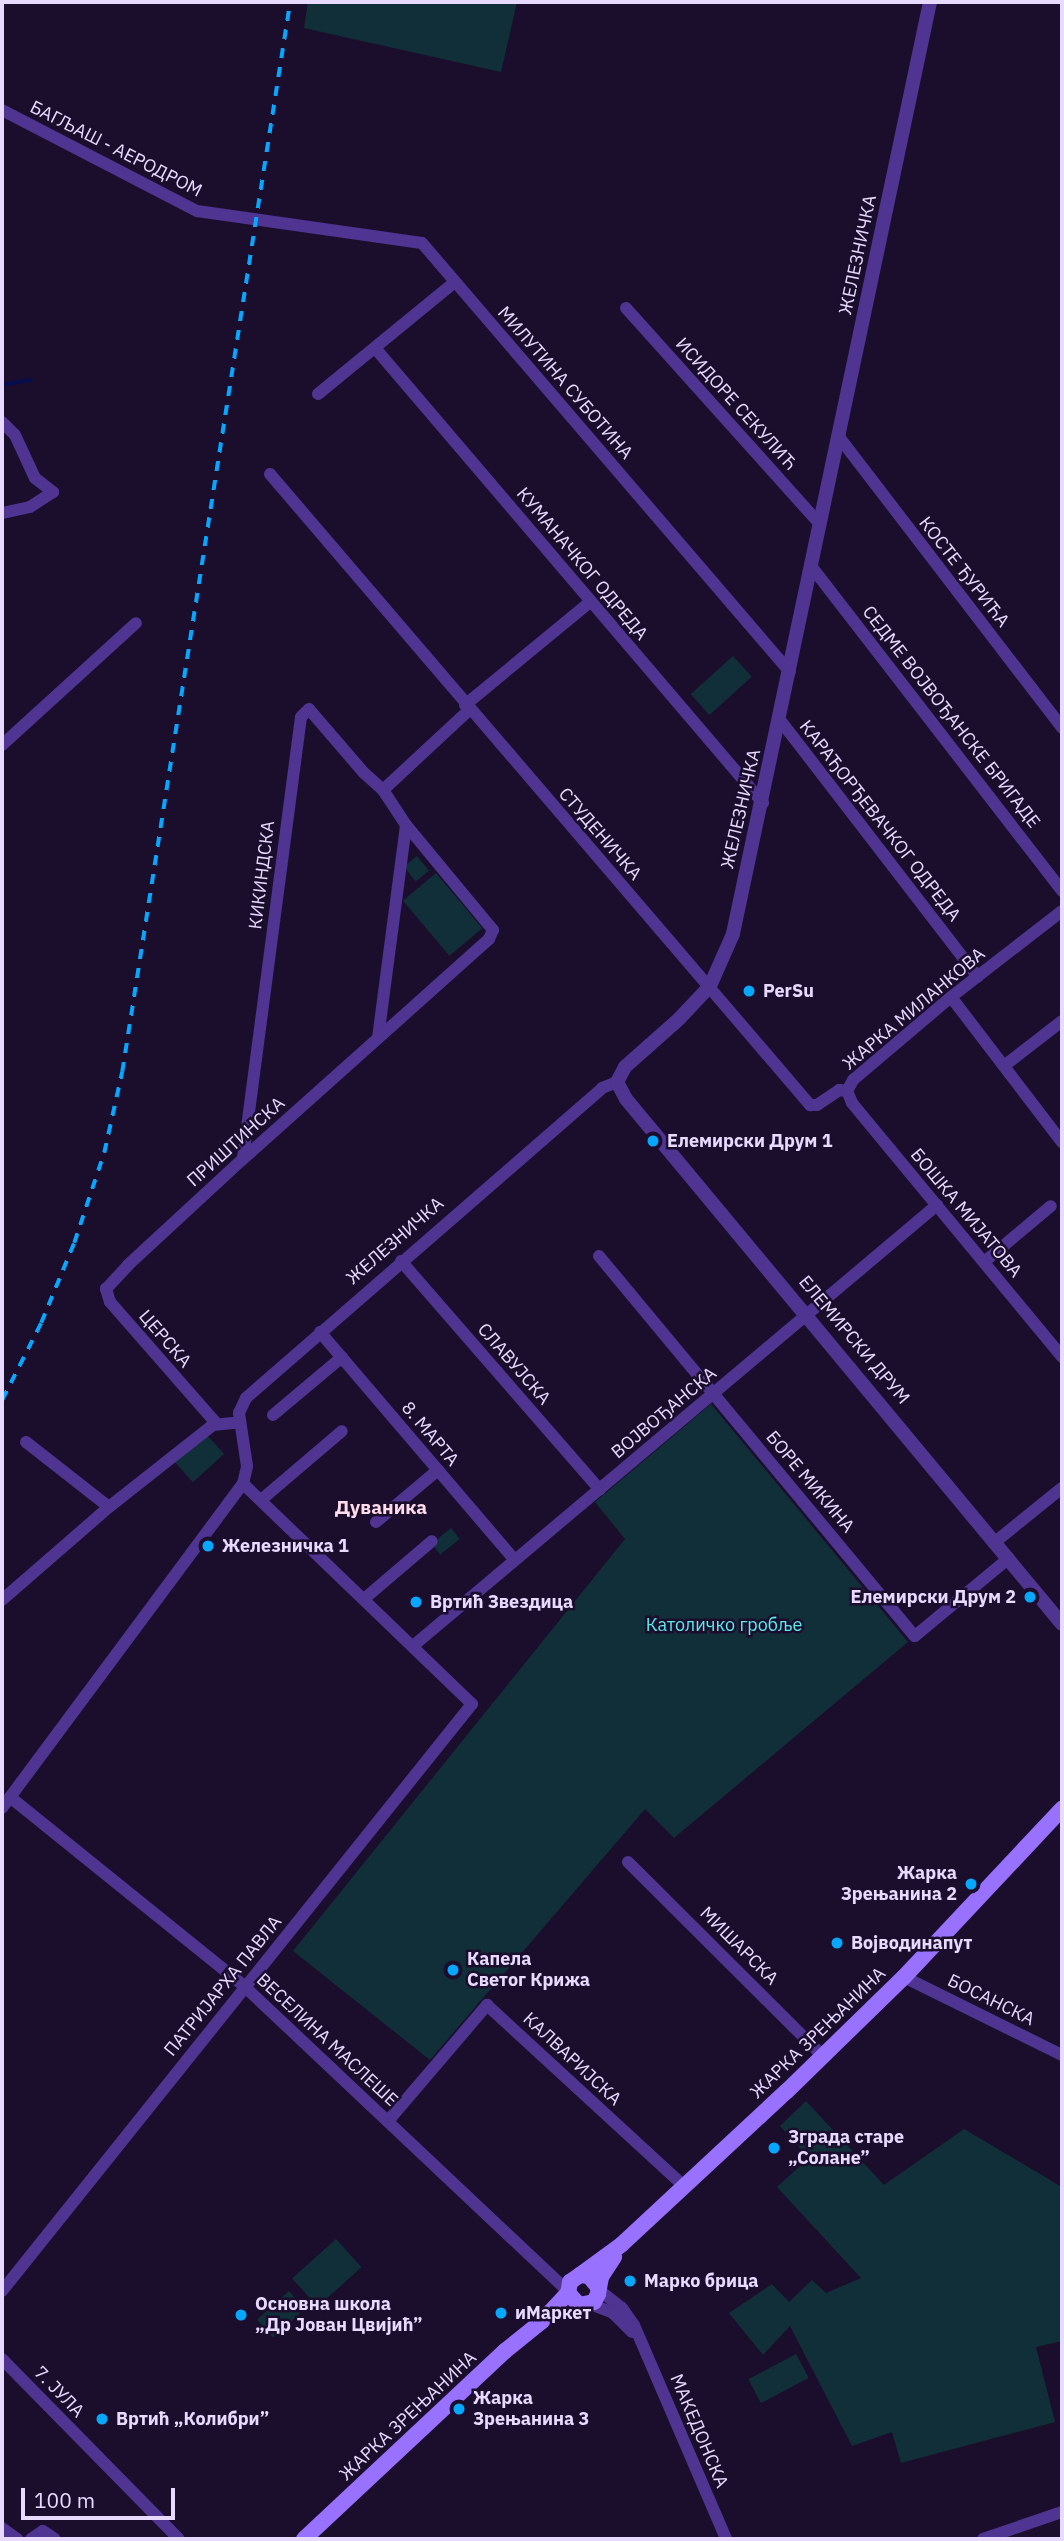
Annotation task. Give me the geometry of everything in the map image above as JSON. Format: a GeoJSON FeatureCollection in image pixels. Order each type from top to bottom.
{"type":"FeatureCollection","features":[{"type":"Feature","properties":{"kind":"main road","name":"ЖАРКА ЗРЕЊАНИНА"},"geometry":{"type":"LineString","coordinates":[[303,2539],[505,2351],[541,2322],[572,2284],[621,2245],[823,2056],[904,1977],[1062,1809]]}},
{"type":"Feature","properties":{"kind":"main road","name":"ЖАРКА ЗРЕЊАНИНА"},"geometry":{"type":"LineString","coordinates":[[541,2322],[593,2297],[621,2245]]}},
{"type":"Feature","properties":{"kind":"main road"},"geometry":{"type":"LineString","coordinates":[[590,2276],[593,2297],[572,2300],[572,2284],[590,2276]]}},
{"type":"Feature","properties":{"kind":"street","name":"ЖЕЛЕЗНИЧКА"},"geometry":{"type":"LineString","coordinates":[[240,1422],[242,1405],[251,1392],[602,1088],[617,1082],[625,1067],[679,1020],[710,986],[733,934],[763,803],[930,2]]}},
{"type":"Feature","properties":{"kind":"street","name":"БАГЉАШ - АЕРОДРОМ"},"geometry":{"type":"LineString","coordinates":[[2,110],[197,211],[259,218]]}},
{"type":"Feature","properties":{"kind":"street","name":"МИЛУТИНА СУБОТИНА"},"geometry":{"type":"LineString","coordinates":[[259,218],[422,243],[790,672]]}},
{"type":"Feature","properties":{"kind":"street"},"geometry":{"type":"LineString","coordinates":[[318,394],[455,282]]}},
{"type":"Feature","properties":{"kind":"street","name":"ИСИДОРЕ СЕКУЛИЋ"},"geometry":{"type":"LineString","coordinates":[[626,308],[820,524]]}},
{"type":"Feature","properties":{"kind":"street","name":"КУМАНАЧКОГ ОДРЕДА"},"geometry":{"type":"LineString","coordinates":[[375,348],[763,803]]}},
{"type":"Feature","properties":{"kind":"street"},"geometry":{"type":"LineString","coordinates":[[2,422],[15,435],[35,478],[53,492],[30,507],[2,513]]}},
{"type":"Feature","properties":{"kind":"street","name":"КОСТЕ ЂУРИЋА"},"geometry":{"type":"LineString","coordinates":[[839,437],[1062,728]]}},
{"type":"Feature","properties":{"kind":"street","name":"СТУДЕНИЧКА"},"geometry":{"type":"LineString","coordinates":[[271,474],[467,707],[710,986]]}},
{"type":"Feature","properties":{"kind":"street","name":"СЕДМЕ ВОЈВОЂАНСКЕ БРИГАДЕ"},"geometry":{"type":"LineString","coordinates":[[811,566],[1062,891]]}},
{"type":"Feature","properties":{"kind":"street"},"geometry":{"type":"LineString","coordinates":[[383,790],[467,707],[591,601]]}},
{"type":"Feature","properties":{"kind":"street"},"geometry":{"type":"LineString","coordinates":[[2,745],[136,623]]}},
{"type":"Feature","properties":{"kind":"street","name":"КИКИНДСКА"},"geometry":{"type":"LineString","coordinates":[[243,1159],[303,713],[312,710],[345,753],[383,790]]}},
{"type":"Feature","properties":{"kind":"street","name":"КАРАЂОРЂЕВАЧКОГ ОДРЕДА"},"geometry":{"type":"LineString","coordinates":[[780,720],[978,977]]}},
{"type":"Feature","properties":{"kind":"street","name":"ПРИШТИНСКА"},"geometry":{"type":"LineString","coordinates":[[118,1274],[489,939],[493,930],[406,825],[383,790]]}},
{"type":"Feature","properties":{"kind":"street"},"geometry":{"type":"LineString","coordinates":[[378,1038],[406,825]]}},
{"type":"Feature","properties":{"kind":"street","name":"ЖАРКА МИЛАНКОВА"},"geometry":{"type":"LineString","coordinates":[[710,986],[810,1105],[817,1105],[839,1090],[847,1091],[853,1080],[951,997],[1062,911]]}},
{"type":"Feature","properties":{"kind":"street"},"geometry":{"type":"LineString","coordinates":[[951,997],[1062,1142]]}},
{"type":"Feature","properties":{"kind":"street"},"geometry":{"type":"LineString","coordinates":[[1004,1066],[1062,1021]]}},
{"type":"Feature","properties":{"kind":"street","name":"ЕЛЕМИРСКИ ДРУМ"},"geometry":{"type":"LineString","coordinates":[[617,1082],[626,1099],[808,1314],[1062,1624]]}},
{"type":"Feature","properties":{"kind":"street","name":"БОШКА МИЈАТОВА"},"geometry":{"type":"LineString","coordinates":[[847,1091],[852,1103],[1062,1357]]}},
{"type":"Feature","properties":{"kind":"street","name":"ВОЈВОЂАНСКА"},"geometry":{"type":"LineString","coordinates":[[413,1646],[937,1205]]}},
{"type":"Feature","properties":{"kind":"street"},"geometry":{"type":"LineString","coordinates":[[984,1262],[1051,1206]]}},
{"type":"Feature","properties":{"kind":"street","name":"БОРЕ МИКИНА"},"geometry":{"type":"LineString","coordinates":[[599,1256],[915,1636],[1009,1558]]}},
{"type":"Feature","properties":{"kind":"street","name":"СЛАВУЈСКА"},"geometry":{"type":"LineString","coordinates":[[401,1261],[600,1490]]}},
{"type":"Feature","properties":{"kind":"street","name":"ЦЕРСКА"},"geometry":{"type":"LineString","coordinates":[[118,1274],[106,1289],[110,1302],[216,1423]]}},
{"type":"Feature","properties":{"kind":"street","name":"8. МАРТА"},"geometry":{"type":"LineString","coordinates":[[320,1332],[514,1559]]}},
{"type":"Feature","properties":{"kind":"street"},"geometry":{"type":"LineString","coordinates":[[273,1415],[342,1357]]}},
{"type":"Feature","properties":{"kind":"street"},"geometry":{"type":"LineString","coordinates":[[2,1600],[109,1507],[216,1423],[240,1422],[247,1466],[243,1484],[6,1803]]}},
{"type":"Feature","properties":{"kind":"street"},"geometry":{"type":"LineString","coordinates":[[261,1500],[342,1431]]}},
{"type":"Feature","properties":{"kind":"street"},"geometry":{"type":"LineString","coordinates":[[26,1442],[109,1507]]}},
{"type":"Feature","properties":{"kind":"street"},"geometry":{"type":"LineString","coordinates":[[376,1522],[438,1470]]}},
{"type":"Feature","properties":{"kind":"street"},"geometry":{"type":"LineString","coordinates":[[243,1484],[413,1646]]}},
{"type":"Feature","properties":{"kind":"street"},"geometry":{"type":"LineString","coordinates":[[995,1542],[1062,1488]]}},
{"type":"Feature","properties":{"kind":"street"},"geometry":{"type":"LineString","coordinates":[[364,1599],[432,1541]]}},
{"type":"Feature","properties":{"kind":"street","name":"ПАТРИЈАРХА ПАВЛА"},"geometry":{"type":"LineString","coordinates":[[2,2291],[472,1704],[413,1646]]}},
{"type":"Feature","properties":{"kind":"street","name":"ВЕСЕЛИНА МАСЛЕШЕ"},"geometry":{"type":"LineString","coordinates":[[6,1803],[244,1986],[544,2268],[572,2284]]}},
{"type":"Feature","properties":{"kind":"street","name":"МИШАРСКА"},"geometry":{"type":"LineString","coordinates":[[628,1862],[823,2056]]}},
{"type":"Feature","properties":{"kind":"street","name":"БОСАНСКА"},"geometry":{"type":"LineString","coordinates":[[904,1977],[1062,2055]]}},
{"type":"Feature","properties":{"kind":"street","name":"КАЛВАРИЈСКА"},"geometry":{"type":"LineString","coordinates":[[388,2121],[487,2005],[684,2186]]}},
{"type":"Feature","properties":{"kind":"street","name":"МАКЕДОНСКА"},"geometry":{"type":"LineString","coordinates":[[593,2297],[638,2336],[726,2539]]}},
{"type":"Feature","properties":{"kind":"street","name":"7. ЈУЛА"},"geometry":{"type":"LineString","coordinates":[[2,2359],[179,2539]]}},
{"type":"Feature","properties":{"kind":"street"},"geometry":{"type":"LineString","coordinates":[[982,2539],[1062,2512]]}},
{"type":"Feature","properties":{"kind":"street"},"geometry":{"type":"LineString","coordinates":[[2,2528],[17,2539]]}},
{"type":"Feature","properties":{"kind":"street"},"geometry":{"type":"LineString","coordinates":[[31,2539],[43,2531],[55,2539]]}},
{"type":"Feature","properties":{"kind":"green space"},"geometry":{"type":"Polygon","coordinates":[[[308,2],[517,2],[501,72],[304,28],[308,2]]]}},
{"type":"Feature","properties":{"kind":"green space"},"geometry":{"type":"Polygon","coordinates":[[[733,656],[752,677],[709,715],[691,694],[733,656]]]}},
{"type":"Feature","properties":{"kind":"green space"},"geometry":{"type":"Polygon","coordinates":[[[417,856],[429,871],[416,881],[404,867],[417,856]]]}},
{"type":"Feature","properties":{"kind":"green space"},"geometry":{"type":"Polygon","coordinates":[[[436,873],[482,928],[449,956],[403,901],[436,873]]]}},
{"type":"Feature","properties":{"kind":"green space","name":"Католичко гробље"},"geometry":{"type":"Polygon","coordinates":[[[711,1404],[908,1642],[674,1838],[645,1809],[430,2060],[293,1951],[625,1539],[595,1502],[711,1404]]]}},
{"type":"Feature","properties":{"kind":"green space"},"geometry":{"type":"Polygon","coordinates":[[[206,1434],[224,1454],[193,1482],[175,1462],[206,1434]]]}},
{"type":"Feature","properties":{"kind":"green space"},"geometry":{"type":"Polygon","coordinates":[[[451,1528],[460,1539],[440,1555],[432,1544],[451,1528]]]}},
{"type":"Feature","properties":{"kind":"green space"},"geometry":{"type":"Polygon","coordinates":[[[806,2101],[884,2185],[964,2129],[1062,2187],[1062,2341],[1036,2347],[1055,2422],[901,2463],[892,2432],[852,2446],[790,2326],[763,2355],[729,2313],[772,2284],[789,2302],[812,2280],[826,2293],[861,2278],[777,2187],[809,2158],[780,2126],[806,2101]]]}},
{"type":"Feature","properties":{"kind":"green space"},"geometry":{"type":"Polygon","coordinates":[[[336,2239],[361,2267],[318,2307],[292,2278],[336,2239]]]}},
{"type":"Feature","properties":{"kind":"green space"},"geometry":{"type":"Polygon","coordinates":[[[289,2291],[305,2309],[273,2338],[257,2320],[289,2291]]]}},
{"type":"Feature","properties":{"kind":"green space"},"geometry":{"type":"Polygon","coordinates":[[[796,2354],[809,2378],[761,2403],[748,2379],[796,2354]]]}},
{"type":"Feature","properties":{"kind":"waterway"},"geometry":{"type":"LineString","coordinates":[[2,385],[31,380]]}},
{"type":"Feature","properties":{"kind":"railway"},"geometry":{"type":"LineString","coordinates":[[2,1400],[41,1323],[74,1243],[104,1153],[122,1072],[290,2]]}},
{"type":"Feature","properties":{"kind":"place","name":"PerSu"},"geometry":{"type":"Point","coordinates":[749,991]}},
{"type":"Feature","properties":{"kind":"place","name":"Елемирски Друм 1"},"geometry":{"type":"Point","coordinates":[653,1141]}},
{"type":"Feature","properties":{"kind":"place","name":"Железничка 1"},"geometry":{"type":"Point","coordinates":[208,1546]}},
{"type":"Feature","properties":{"kind":"place","name":"Елемирски Друм 2"},"geometry":{"type":"Point","coordinates":[1030,1597]}},
{"type":"Feature","properties":{"kind":"place","name":"Вртић Звездица"},"geometry":{"type":"Point","coordinates":[416,1602]}},
{"type":"Feature","properties":{"kind":"place","name":"Жарка Зрењанина 2"},"geometry":{"type":"Point","coordinates":[971,1884]}},
{"type":"Feature","properties":{"kind":"place","name":"Војводинапут"},"geometry":{"type":"Point","coordinates":[837,1943]}},
{"type":"Feature","properties":{"kind":"place","name":"Капела Светог Крижа"},"geometry":{"type":"Point","coordinates":[453,1970]}},
{"type":"Feature","properties":{"kind":"place","name":"Зграда старе „Солане”"},"geometry":{"type":"Point","coordinates":[774,2148]}},
{"type":"Feature","properties":{"kind":"place","name":"Марко брица"},"geometry":{"type":"Point","coordinates":[630,2281]}},
{"type":"Feature","properties":{"kind":"place","name":"иМаркет"},"geometry":{"type":"Point","coordinates":[501,2313]}},
{"type":"Feature","properties":{"kind":"place","name":"Основна школа „Др Јован Цвијић”"},"geometry":{"type":"Point","coordinates":[241,2315]}},
{"type":"Feature","properties":{"kind":"place","name":"Жарка Зрењанина 3"},"geometry":{"type":"Point","coordinates":[459,2409]}},
{"type":"Feature","properties":{"kind":"place","name":"Вртић „Колибри”"},"geometry":{"type":"Point","coordinates":[102,2419]}},
{"type":"Feature","properties":{"kind":"district","name":"Дуваника"},"geometry":{"type":"Point","coordinates":[381,1508]}}]}
